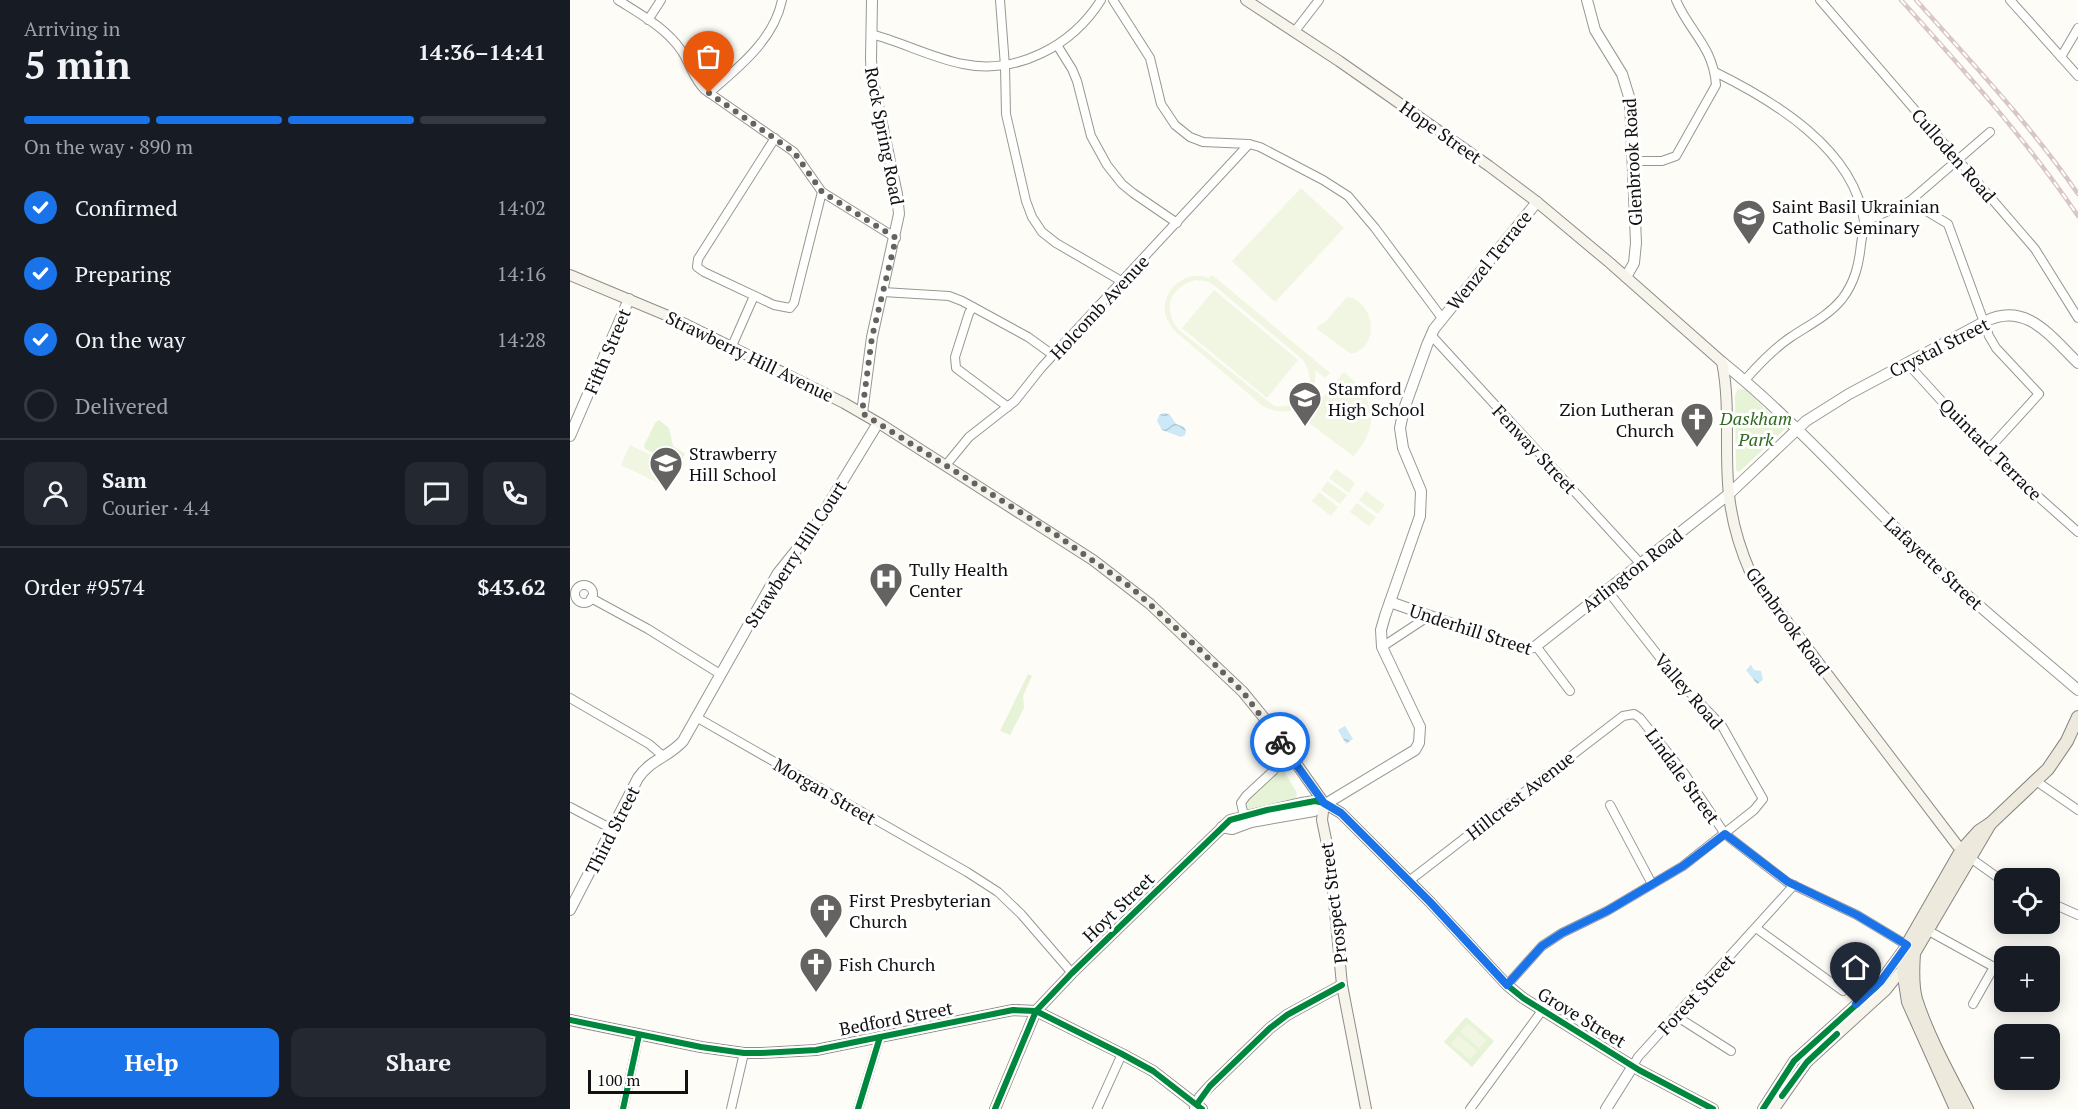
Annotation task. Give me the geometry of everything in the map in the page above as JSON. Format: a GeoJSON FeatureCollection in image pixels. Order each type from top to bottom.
{"type":"FeatureCollection","features":[{"type":"Feature","properties":{"kind":"main road","name":"Hope Street"},"geometry":{"type":"LineString","coordinates":[[1246,0],[1295,31],[1462,147],[1536,202],[1626,277]]}},
{"type":"Feature","properties":{"kind":"main road","name":"Strawberry Hill Avenue"},"geometry":{"type":"LineString","coordinates":[[570,275],[674,318],[862,413],[1084,553],[1132,588],[1243,692],[1324,803]]}},
{"type":"Feature","properties":{"kind":"main road"},"geometry":{"type":"LineString","coordinates":[[1626,277],[1722,362]]}},
{"type":"Feature","properties":{"kind":"main road","name":"Glenbrook Road"},"geometry":{"type":"LineString","coordinates":[[1722,362],[1726,386],[1729,494],[1737,536],[1751,574],[1965,854]]}},
{"type":"Feature","properties":{"kind":"main road"},"geometry":{"type":"LineString","coordinates":[[1774,1109],[1807,1062],[1886,990],[1903,970],[1912,949],[1965,854],[1984,837],[1991,823],[2036,781],[2058,756],[2078,717]]}},
{"type":"Feature","properties":{"kind":"main road","name":"Grove Street"},"geometry":{"type":"LineString","coordinates":[[1324,803],[1341,813],[1507,985],[1541,1012],[1633,1066],[1713,1109]]}},
{"type":"Feature","properties":{"kind":"main road","name":"Prospect Street"},"geometry":{"type":"LineString","coordinates":[[1324,803],[1322,820],[1330,859],[1342,985],[1366,1109]]}},
{"type":"Feature","properties":{"kind":"main road"},"geometry":{"type":"LineString","coordinates":[[1763,1109],[1794,1061],[1810,1044],[1873,990],[1912,949],[1927,930],[1965,854]]}},
{"type":"Feature","properties":{"kind":"main road"},"geometry":{"type":"LineString","coordinates":[[1912,949],[1916,998],[1935,1046],[1967,1109]]}},
{"type":"Feature","properties":{"kind":"main road"},"geometry":{"type":"LineString","coordinates":[[1903,970],[1908,1002],[1956,1109]]}},
{"type":"Feature","properties":{"kind":"main road","name":"Bedford Street"},"geometry":{"type":"LineString","coordinates":[[570,1020],[639,1035],[744,1053],[816,1050],[1013,1010],[1036,1011],[1153,1071],[1198,1107]]}},
{"type":"Feature","properties":{"kind":"street"},"geometry":{"type":"LineString","coordinates":[[618,0],[648,20],[674,42],[690,65],[696,80],[709,93],[794,152],[822,192],[896,238]]}},
{"type":"Feature","properties":{"kind":"street"},"geometry":{"type":"LineString","coordinates":[[648,20],[661,0]]}},
{"type":"Feature","properties":{"kind":"street"},"geometry":{"type":"LineString","coordinates":[[709,93],[761,43],[776,19],[782,0]]}},
{"type":"Feature","properties":{"kind":"street","name":"Rock Spring Road"},"geometry":{"type":"LineString","coordinates":[[862,413],[872,337],[896,238],[899,206],[872,77],[872,0]]}},
{"type":"Feature","properties":{"kind":"street"},"geometry":{"type":"LineString","coordinates":[[1000,0],[1008,125],[1026,201],[1036,225],[1056,243],[1123,282]]}},
{"type":"Feature","properties":{"kind":"street"},"geometry":{"type":"LineString","coordinates":[[871,34],[961,64],[1005,66],[1057,45],[1080,25],[1101,0]]}},
{"type":"Feature","properties":{"kind":"street"},"geometry":{"type":"LineString","coordinates":[[1113,0],[1150,58],[1161,104],[1175,125],[1190,137],[1203,142],[1249,144],[1271,151],[1348,196],[1442,318]]}},
{"type":"Feature","properties":{"kind":"street"},"geometry":{"type":"LineString","coordinates":[[1295,31],[1319,0]]}},
{"type":"Feature","properties":{"kind":"street","name":"Glenbrook Road"},"geometry":{"type":"LineString","coordinates":[[1587,0],[1595,30],[1628,88],[1632,115],[1636,250],[1634,263],[1626,277]]}},
{"type":"Feature","properties":{"kind":"street"},"geometry":{"type":"LineString","coordinates":[[1634,161],[1667,160],[1679,153],[1716,85],[1715,72],[1708,51],[1676,0]]}},
{"type":"Feature","properties":{"kind":"street","name":"Culloden Road"},"geometry":{"type":"LineString","coordinates":[[1820,0],[2035,249],[2078,318]]}},
{"type":"Feature","properties":{"kind":"street"},"geometry":{"type":"LineString","coordinates":[[2010,0],[2078,76]]}},
{"type":"Feature","properties":{"kind":"street"},"geometry":{"type":"LineString","coordinates":[[2061,57],[2078,27]]}},
{"type":"Feature","properties":{"kind":"street"},"geometry":{"type":"LineString","coordinates":[[1057,45],[1072,69],[1079,87],[1091,136],[1107,165],[1122,184],[1177,223]]}},
{"type":"Feature","properties":{"kind":"street"},"geometry":{"type":"LineString","coordinates":[[1715,72],[1768,100],[1823,144],[1851,182],[1864,222],[1858,266],[1843,297],[1825,316],[1774,348],[1745,380]]}},
{"type":"Feature","properties":{"kind":"street"},"geometry":{"type":"LineString","coordinates":[[1864,222],[1910,201],[1990,132]]}},
{"type":"Feature","properties":{"kind":"street"},"geometry":{"type":"LineString","coordinates":[[775,138],[698,259],[697,267],[754,296],[784,308],[790,308],[794,303],[822,192]]}},
{"type":"Feature","properties":{"kind":"street","name":"Holcomb Avenue"},"geometry":{"type":"LineString","coordinates":[[946,465],[969,437],[1008,407],[1053,355],[1249,144]]}},
{"type":"Feature","properties":{"kind":"street"},"geometry":{"type":"LineString","coordinates":[[1910,201],[1948,224],[1984,322],[1996,348],[2039,394],[1988,451]]}},
{"type":"Feature","properties":{"kind":"street","name":"Wenzel Terrace"},"geometry":{"type":"LineString","coordinates":[[1382,646],[1382,630],[1390,602],[1420,516],[1421,491],[1402,448],[1400,428],[1404,409],[1431,335],[1442,318],[1536,202]]}},
{"type":"Feature","properties":{"kind":"street"},"geometry":{"type":"LineString","coordinates":[[883,292],[949,296],[1028,337],[1053,355]]}},
{"type":"Feature","properties":{"kind":"street"},"geometry":{"type":"LineString","coordinates":[[732,346],[754,296]]}},
{"type":"Feature","properties":{"kind":"street","name":"Fifth Street"},"geometry":{"type":"LineString","coordinates":[[570,436],[629,299]]}},
{"type":"Feature","properties":{"kind":"street"},"geometry":{"type":"LineString","coordinates":[[973,307],[955,357],[956,368],[1008,407]]}},
{"type":"Feature","properties":{"kind":"street","name":"Crystal Street"},"geometry":{"type":"LineString","coordinates":[[1729,494],[1796,428],[1849,394],[1984,322],[2008,315],[2024,317],[2038,325],[2078,363]]}},
{"type":"Feature","properties":{"kind":"street","name":"Fenway Street"},"geometry":{"type":"LineString","coordinates":[[1431,335],[1640,563]]}},
{"type":"Feature","properties":{"kind":"street","name":"Lafayette Street"},"geometry":{"type":"LineString","coordinates":[[1722,362],[1745,380],[1796,428],[1924,556],[2078,690]]}},
{"type":"Feature","properties":{"kind":"street","name":"Quintard Terrace"},"geometry":{"type":"LineString","coordinates":[[1907,363],[1988,451],[2078,532]]}},
{"type":"Feature","properties":{"kind":"street","name":"Strawberry Hill Court"},"geometry":{"type":"LineString","coordinates":[[696,717],[778,573],[814,528],[878,423]]}},
{"type":"Feature","properties":{"kind":"street","name":"Arlington Road"},"geometry":{"type":"LineString","coordinates":[[1536,646],[1729,494]]}},
{"type":"Feature","properties":{"kind":"street","name":"Valley Road"},"geometry":{"type":"LineString","coordinates":[[1607,590],[1667,668],[1722,726],[1763,799],[1754,810],[1725,834]]}},
{"type":"Feature","properties":{"kind":"street"},"geometry":{"type":"LineString","coordinates":[[591,598],[648,629],[720,674]]}},
{"type":"Feature","properties":{"kind":"street","name":"Underhill Street"},"geometry":{"type":"LineString","coordinates":[[1390,602],[1521,648],[1528,649],[1536,646],[1570,691]]}},
{"type":"Feature","properties":{"kind":"street"},"geometry":{"type":"LineString","coordinates":[[1222,827],[1232,829],[1251,822],[1314,811],[1415,750],[1419,743],[1419,727],[1382,646],[1429,616]]}},
{"type":"Feature","properties":{"kind":"street"},"geometry":{"type":"LineString","coordinates":[[570,698],[649,744],[663,756],[683,741],[696,717]]}},
{"type":"Feature","properties":{"kind":"street","name":"Lindale Street"},"geometry":{"type":"LineString","coordinates":[[1634,714],[1640,718],[1684,773],[1725,834],[1788,882],[1857,915],[1912,949]]}},
{"type":"Feature","properties":{"kind":"street","name":"Hillcrest Avenue"},"geometry":{"type":"LineString","coordinates":[[1409,881],[1623,716],[1634,714]]}},
{"type":"Feature","properties":{"kind":"street","name":"Morgan Street"},"geometry":{"type":"LineString","coordinates":[[696,717],[998,892],[1021,914],[1072,973]]}},
{"type":"Feature","properties":{"kind":"street"},"geometry":{"type":"LineString","coordinates":[[1244,816],[1241,803],[1288,753]]}},
{"type":"Feature","properties":{"kind":"street","name":"Third Street"},"geometry":{"type":"LineString","coordinates":[[570,910],[641,774],[650,764],[663,756]]}},
{"type":"Feature","properties":{"kind":"street"},"geometry":{"type":"LineString","coordinates":[[2036,781],[2078,810]]}},
{"type":"Feature","properties":{"kind":"street","name":"Hoyt Street"},"geometry":{"type":"LineString","coordinates":[[995,1109],[1036,1011],[1222,827],[1230,820],[1244,816],[1309,802],[1324,803]]}},
{"type":"Feature","properties":{"kind":"street"},"geometry":{"type":"LineString","coordinates":[[1610,805],[1652,884]]}},
{"type":"Feature","properties":{"kind":"street"},"geometry":{"type":"LineString","coordinates":[[570,807],[612,829]]}},
{"type":"Feature","properties":{"kind":"street"},"geometry":{"type":"LineString","coordinates":[[1507,985],[1542,946],[1562,933],[1607,911],[1684,865],[1725,834]]}},
{"type":"Feature","properties":{"kind":"street"},"geometry":{"type":"LineString","coordinates":[[1965,854],[1994,875]]}},
{"type":"Feature","properties":{"kind":"street","name":"Forest Street"},"geometry":{"type":"LineString","coordinates":[[1606,1109],[1638,1057],[1794,885]]}},
{"type":"Feature","properties":{"kind":"street"},"geometry":{"type":"LineString","coordinates":[[2060,907],[2078,915]]}},
{"type":"Feature","properties":{"kind":"street"},"geometry":{"type":"LineString","coordinates":[[1756,928],[1844,991]]}},
{"type":"Feature","properties":{"kind":"street"},"geometry":{"type":"LineString","coordinates":[[1927,930],[1994,967],[1973,1004]]}},
{"type":"Feature","properties":{"kind":"street"},"geometry":{"type":"LineString","coordinates":[[1198,1107],[1210,1086],[1270,1028],[1287,1015],[1342,985]]}},
{"type":"Feature","properties":{"kind":"street"},"geometry":{"type":"LineString","coordinates":[[1470,1109],[1541,1012]]}},
{"type":"Feature","properties":{"kind":"street"},"geometry":{"type":"LineString","coordinates":[[1676,1016],[1731,1051]]}},
{"type":"Feature","properties":{"kind":"street"},"geometry":{"type":"LineString","coordinates":[[622,1109],[639,1035]]}},
{"type":"Feature","properties":{"kind":"street"},"geometry":{"type":"LineString","coordinates":[[858,1109],[879,1037]]}},
{"type":"Feature","properties":{"kind":"street"},"geometry":{"type":"LineString","coordinates":[[731,1109],[744,1053]]}},
{"type":"Feature","properties":{"kind":"street"},"geometry":{"type":"LineString","coordinates":[[1097,1109],[1122,1054]]}},
{"type":"Feature","properties":{"kind":"green space"},"geometry":{"type":"Polygon","coordinates":[[[1301,188],[1344,228],[1275,302],[1232,261],[1301,188]]]}},
{"type":"Feature","properties":{"kind":"green space"},"geometry":{"type":"Polygon","coordinates":[[[1212,275],[1330,373],[1325,378],[1315,370],[1313,392],[1302,406],[1285,411],[1264,407],[1176,332],[1165,312],[1165,303],[1172,288],[1185,278],[1201,276],[1209,278],[1212,275]],[[1195,280],[1179,288],[1174,294],[1170,307],[1179,330],[1274,406],[1294,404],[1301,399],[1306,394],[1310,378],[1303,360],[1215,286],[1206,281],[1195,280]]]}},
{"type":"Feature","properties":{"kind":"green space"},"geometry":{"type":"Polygon","coordinates":[[[1214,290],[1298,360],[1267,398],[1182,328],[1214,290]]]}},
{"type":"Feature","properties":{"kind":"green space"},"geometry":{"type":"Polygon","coordinates":[[[1347,297],[1356,300],[1364,307],[1371,325],[1367,343],[1361,350],[1351,354],[1317,329],[1347,297]]]}},
{"type":"Feature","properties":{"kind":"green space"},"geometry":{"type":"Polygon","coordinates":[[[1344,372],[1362,391],[1371,412],[1368,434],[1353,456],[1308,422],[1307,416],[1344,372]]]}},
{"type":"Feature","properties":{"kind":"green space","name":"Daskham Park"},"geometry":{"type":"Polygon","coordinates":[[[1741,389],[1746,390],[1785,429],[1739,472],[1736,470],[1735,396],[1741,389]]]}},
{"type":"Feature","properties":{"kind":"green space"},"geometry":{"type":"Polygon","coordinates":[[[659,420],[669,428],[673,446],[685,454],[679,465],[645,449],[644,446],[655,423],[659,420]]]}},
{"type":"Feature","properties":{"kind":"green space"},"geometry":{"type":"Polygon","coordinates":[[[630,445],[671,465],[662,485],[621,465],[630,445]]]}},
{"type":"Feature","properties":{"kind":"green space"},"geometry":{"type":"Polygon","coordinates":[[[1336,469],[1355,483],[1349,493],[1329,478],[1336,469]]]}},
{"type":"Feature","properties":{"kind":"green space"},"geometry":{"type":"Polygon","coordinates":[[[1327,481],[1347,495],[1340,504],[1321,490],[1327,481]]]}},
{"type":"Feature","properties":{"kind":"green space"},"geometry":{"type":"Polygon","coordinates":[[[1366,491],[1385,505],[1378,514],[1359,500],[1366,491]]]}},
{"type":"Feature","properties":{"kind":"green space"},"geometry":{"type":"Polygon","coordinates":[[[1319,492],[1338,507],[1331,516],[1312,501],[1319,492]]]}},
{"type":"Feature","properties":{"kind":"green space"},"geometry":{"type":"Polygon","coordinates":[[[1357,503],[1376,517],[1369,526],[1350,512],[1357,503]]]}},
{"type":"Feature","properties":{"kind":"green space"},"geometry":{"type":"Polygon","coordinates":[[[1028,674],[1032,676],[1023,696],[1024,708],[1010,735],[1000,731],[1028,674]]]}},
{"type":"Feature","properties":{"kind":"green space"},"geometry":{"type":"Polygon","coordinates":[[[1281,766],[1297,793],[1296,799],[1246,811],[1245,802],[1281,766]]]}},
{"type":"Feature","properties":{"kind":"green space"},"geometry":{"type":"Polygon","coordinates":[[[1466,1017],[1494,1041],[1472,1067],[1444,1042],[1466,1017]]]}},
{"type":"Feature","properties":{"kind":"green space"},"geometry":{"type":"Polygon","coordinates":[[[1468,1024],[1486,1040],[1479,1048],[1460,1032],[1468,1024]]]}},
{"type":"Feature","properties":{"kind":"green space"},"geometry":{"type":"Polygon","coordinates":[[[1458,1035],[1477,1051],[1470,1059],[1451,1044],[1458,1035]]]}},
{"type":"Feature","properties":{"kind":"water"},"geometry":{"type":"Polygon","coordinates":[[[1169,414],[1176,423],[1184,427],[1185,435],[1181,437],[1162,430],[1157,421],[1159,415],[1169,414]]]}},
{"type":"Feature","properties":{"kind":"water"},"geometry":{"type":"Polygon","coordinates":[[[1751,665],[1754,670],[1761,671],[1763,680],[1757,684],[1746,670],[1751,665]]]}},
{"type":"Feature","properties":{"kind":"water"},"geometry":{"type":"Polygon","coordinates":[[[1345,726],[1353,739],[1346,744],[1338,730],[1345,726]]]}},
{"type":"Feature","properties":{"kind":"railway"},"geometry":{"type":"LineString","coordinates":[[1901,0],[1971,78],[2037,159],[2078,216]]}},
{"type":"Feature","properties":{"kind":"railway"},"geometry":{"type":"LineString","coordinates":[[1916,0],[2020,118],[2078,194]]}},
{"type":"Feature","properties":{"kind":"cycle path"},"geometry":{"type":"LineString","coordinates":[[995,1109],[1036,1011],[1072,973],[1230,820],[1315,801],[1324,803],[1341,813],[1430,902],[1507,985],[1523,998],[1639,1070],[1713,1109]]}},
{"type":"Feature","properties":{"kind":"cycle path"},"geometry":{"type":"LineString","coordinates":[[1763,1109],[1794,1061],[1877,986],[1907,945]]}},
{"type":"Feature","properties":{"kind":"cycle path"},"geometry":{"type":"LineString","coordinates":[[1197,1104],[1210,1086],[1270,1028],[1287,1015],[1342,985]]}},
{"type":"Feature","properties":{"kind":"cycle path"},"geometry":{"type":"LineString","coordinates":[[570,1020],[701,1047],[761,1053],[816,1050],[1013,1010],[1036,1011],[1153,1071],[1202,1109]]}},
{"type":"Feature","properties":{"kind":"cycle path"},"geometry":{"type":"LineString","coordinates":[[1782,1096],[1807,1062],[1837,1034]]}},
{"type":"Feature","properties":{"kind":"cycle path"},"geometry":{"type":"LineString","coordinates":[[623,1109],[639,1035]]}},
{"type":"Feature","properties":{"kind":"cycle path"},"geometry":{"type":"LineString","coordinates":[[858,1109],[880,1037]]}},
{"type":"Feature","properties":{"kind":"way so far"},"geometry":{"type":"LineString","coordinates":[[709,93],[794,152],[822,192],[896,238],[872,337],[862,413],[1052,532],[1132,588],[1243,692],[1280,742]]}},
{"type":"Feature","properties":{"kind":"place","name":"Saint Basil Ukrainian Catholic Seminary"},"geometry":{"type":"Point","coordinates":[1749,245]}},
{"type":"Feature","properties":{"kind":"place","name":"Stamford High School"},"geometry":{"type":"Point","coordinates":[1305,427]}},
{"type":"Feature","properties":{"kind":"place","name":"Zion Lutheran Church"},"geometry":{"type":"Point","coordinates":[1697,448]}},
{"type":"Feature","properties":{"kind":"place","name":"Strawberry Hill School"},"geometry":{"type":"Point","coordinates":[666,492]}},
{"type":"Feature","properties":{"kind":"place","name":"Tully Health Center"},"geometry":{"type":"Point","coordinates":[886,608]}},
{"type":"Feature","properties":{"kind":"place","name":"First Presbyterian Church"},"geometry":{"type":"Point","coordinates":[826,939]}},
{"type":"Feature","properties":{"kind":"place","name":"Fish Church"},"geometry":{"type":"Point","coordinates":[816,993]}},
{"type":"Feature","properties":{"kind":"route"},"geometry":{"type":"LineString","coordinates":[[1280,742],[1324,803],[1341,813],[1430,902],[1507,985],[1542,946],[1683,866],[1725,834],[1788,882],[1857,915],[1907,945],[1881,981],[1856,1004]]}}]}
